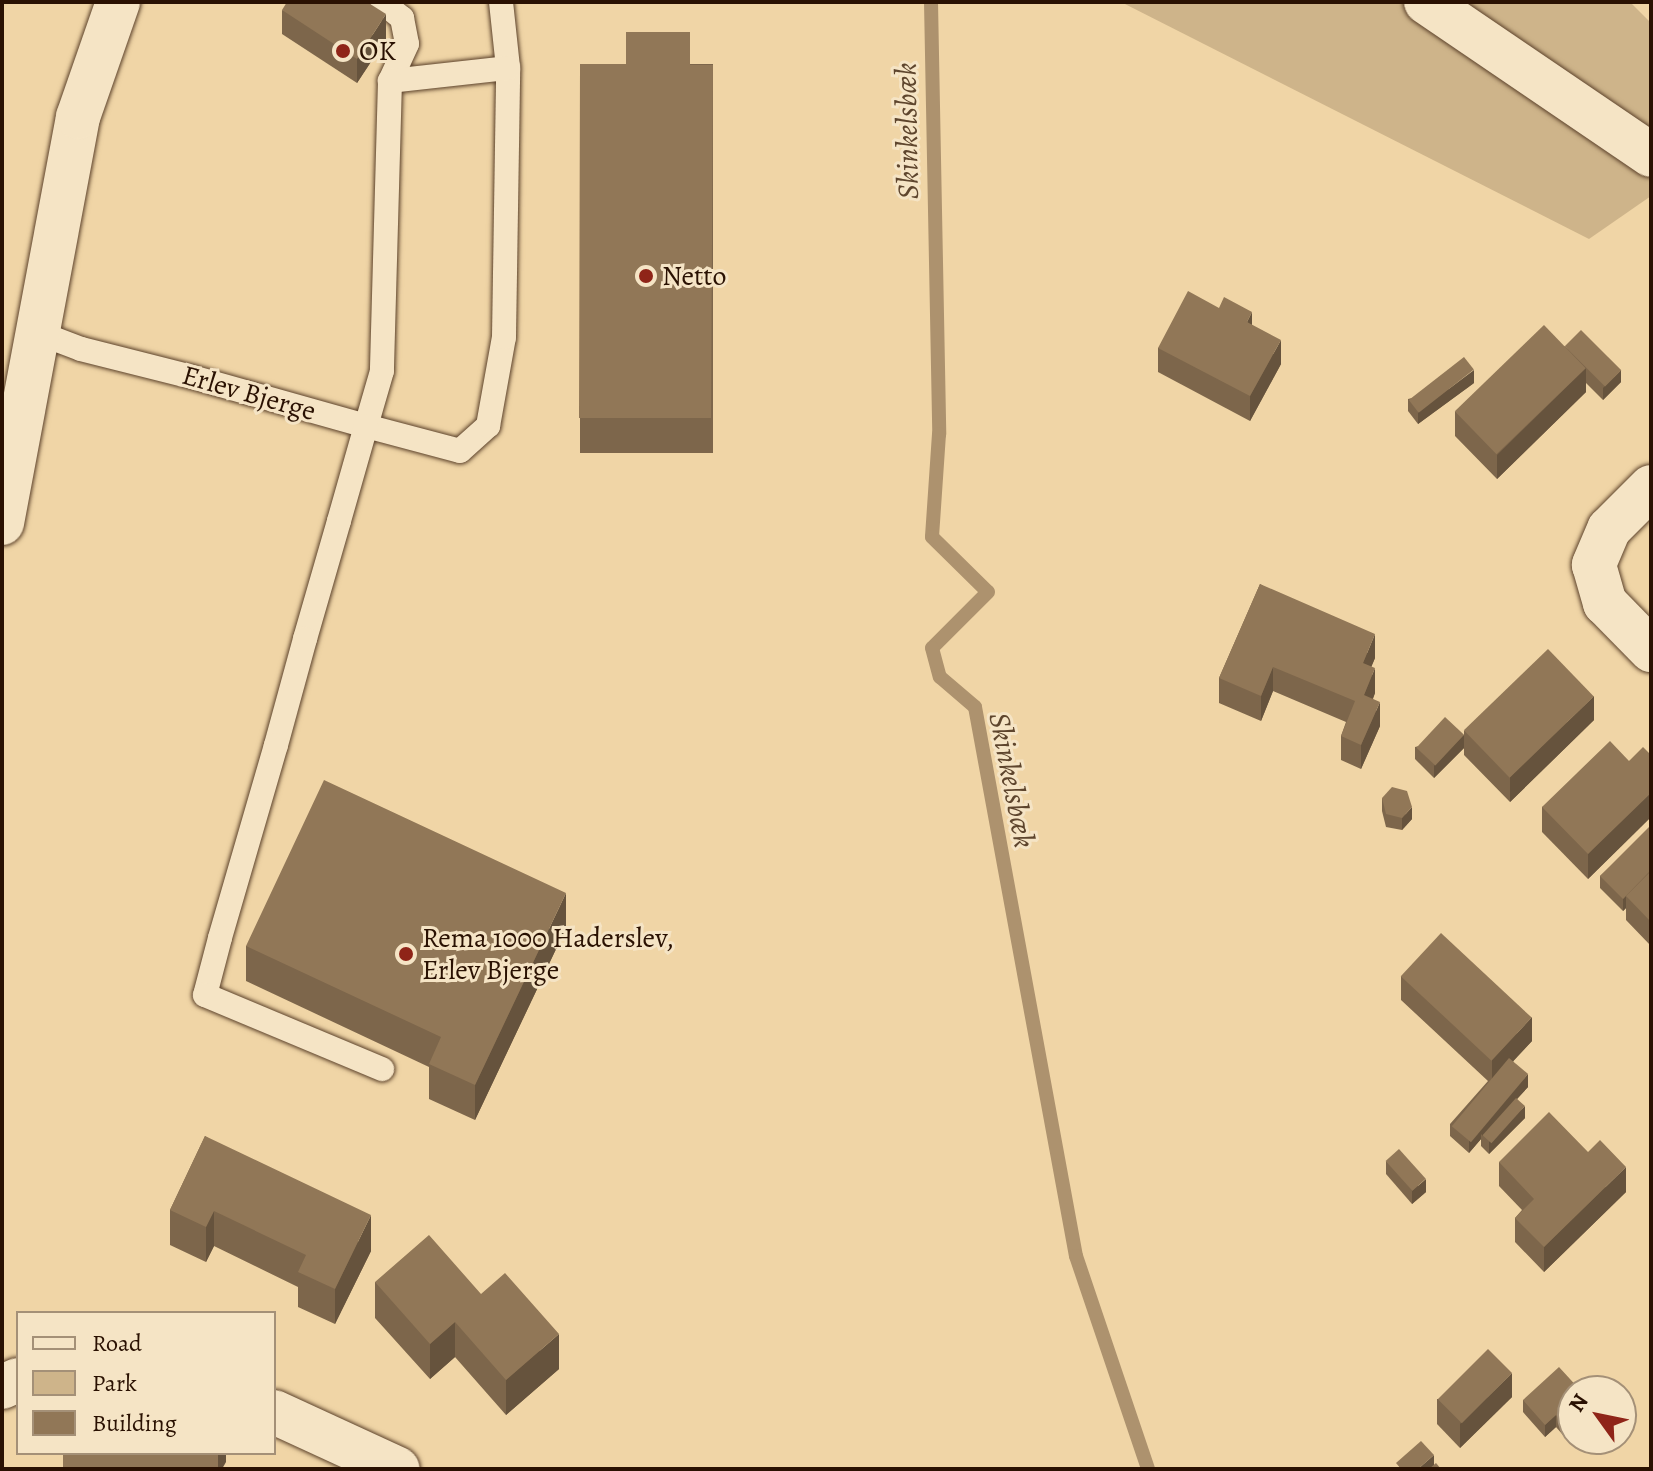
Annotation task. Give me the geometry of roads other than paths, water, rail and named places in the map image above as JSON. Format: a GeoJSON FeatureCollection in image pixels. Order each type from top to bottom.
{"type":"FeatureCollection","features":[{"type":"Feature","properties":{"kind":"street"},"geometry":{"type":"LineString","coordinates":[[2,523],[78,117],[118,2]]}},
{"type":"Feature","properties":{"kind":"street"},"geometry":{"type":"LineString","coordinates":[[1426,2],[1651,155]]}},
{"type":"Feature","properties":{"kind":"street"},"geometry":{"type":"LineString","coordinates":[[1651,487],[1609,529],[1594,565],[1605,603],[1651,650]]}},
{"type":"Feature","properties":{"kind":"street"},"geometry":{"type":"LineString","coordinates":[[276,1413],[398,1469]]}},
{"type":"Feature","properties":{"kind":"lane"},"geometry":{"type":"LineString","coordinates":[[382,2],[402,18],[407,44],[390,81],[382,371],[205,995],[382,1069]]}},
{"type":"Feature","properties":{"kind":"lane"},"geometry":{"type":"LineString","coordinates":[[390,81],[508,68],[501,2]]}},
{"type":"Feature","properties":{"kind":"lane","name":"Erlev Bjerge"},"geometry":{"type":"LineString","coordinates":[[39,333],[460,451],[488,426],[504,337],[508,68]]}},
{"type":"Feature","properties":{"kind":"waterway","name":"Skinkelsbæk"},"geometry":{"type":"LineString","coordinates":[[931,2],[939,434],[932,537],[988,592],[932,648],[940,677],[975,707],[1076,1256],[1148,1469]]}},
{"type":"Feature","properties":{"kind":"place","name":"OK"},"geometry":{"type":"Point","coordinates":[343,51]}},
{"type":"Feature","properties":{"kind":"place","name":"Netto"},"geometry":{"type":"Point","coordinates":[646,276]}},
{"type":"Feature","properties":{"kind":"place","name":"Rema 1000 Haderslev, Erlev Bjerge"},"geometry":{"type":"Point","coordinates":[406,954]}}]}
